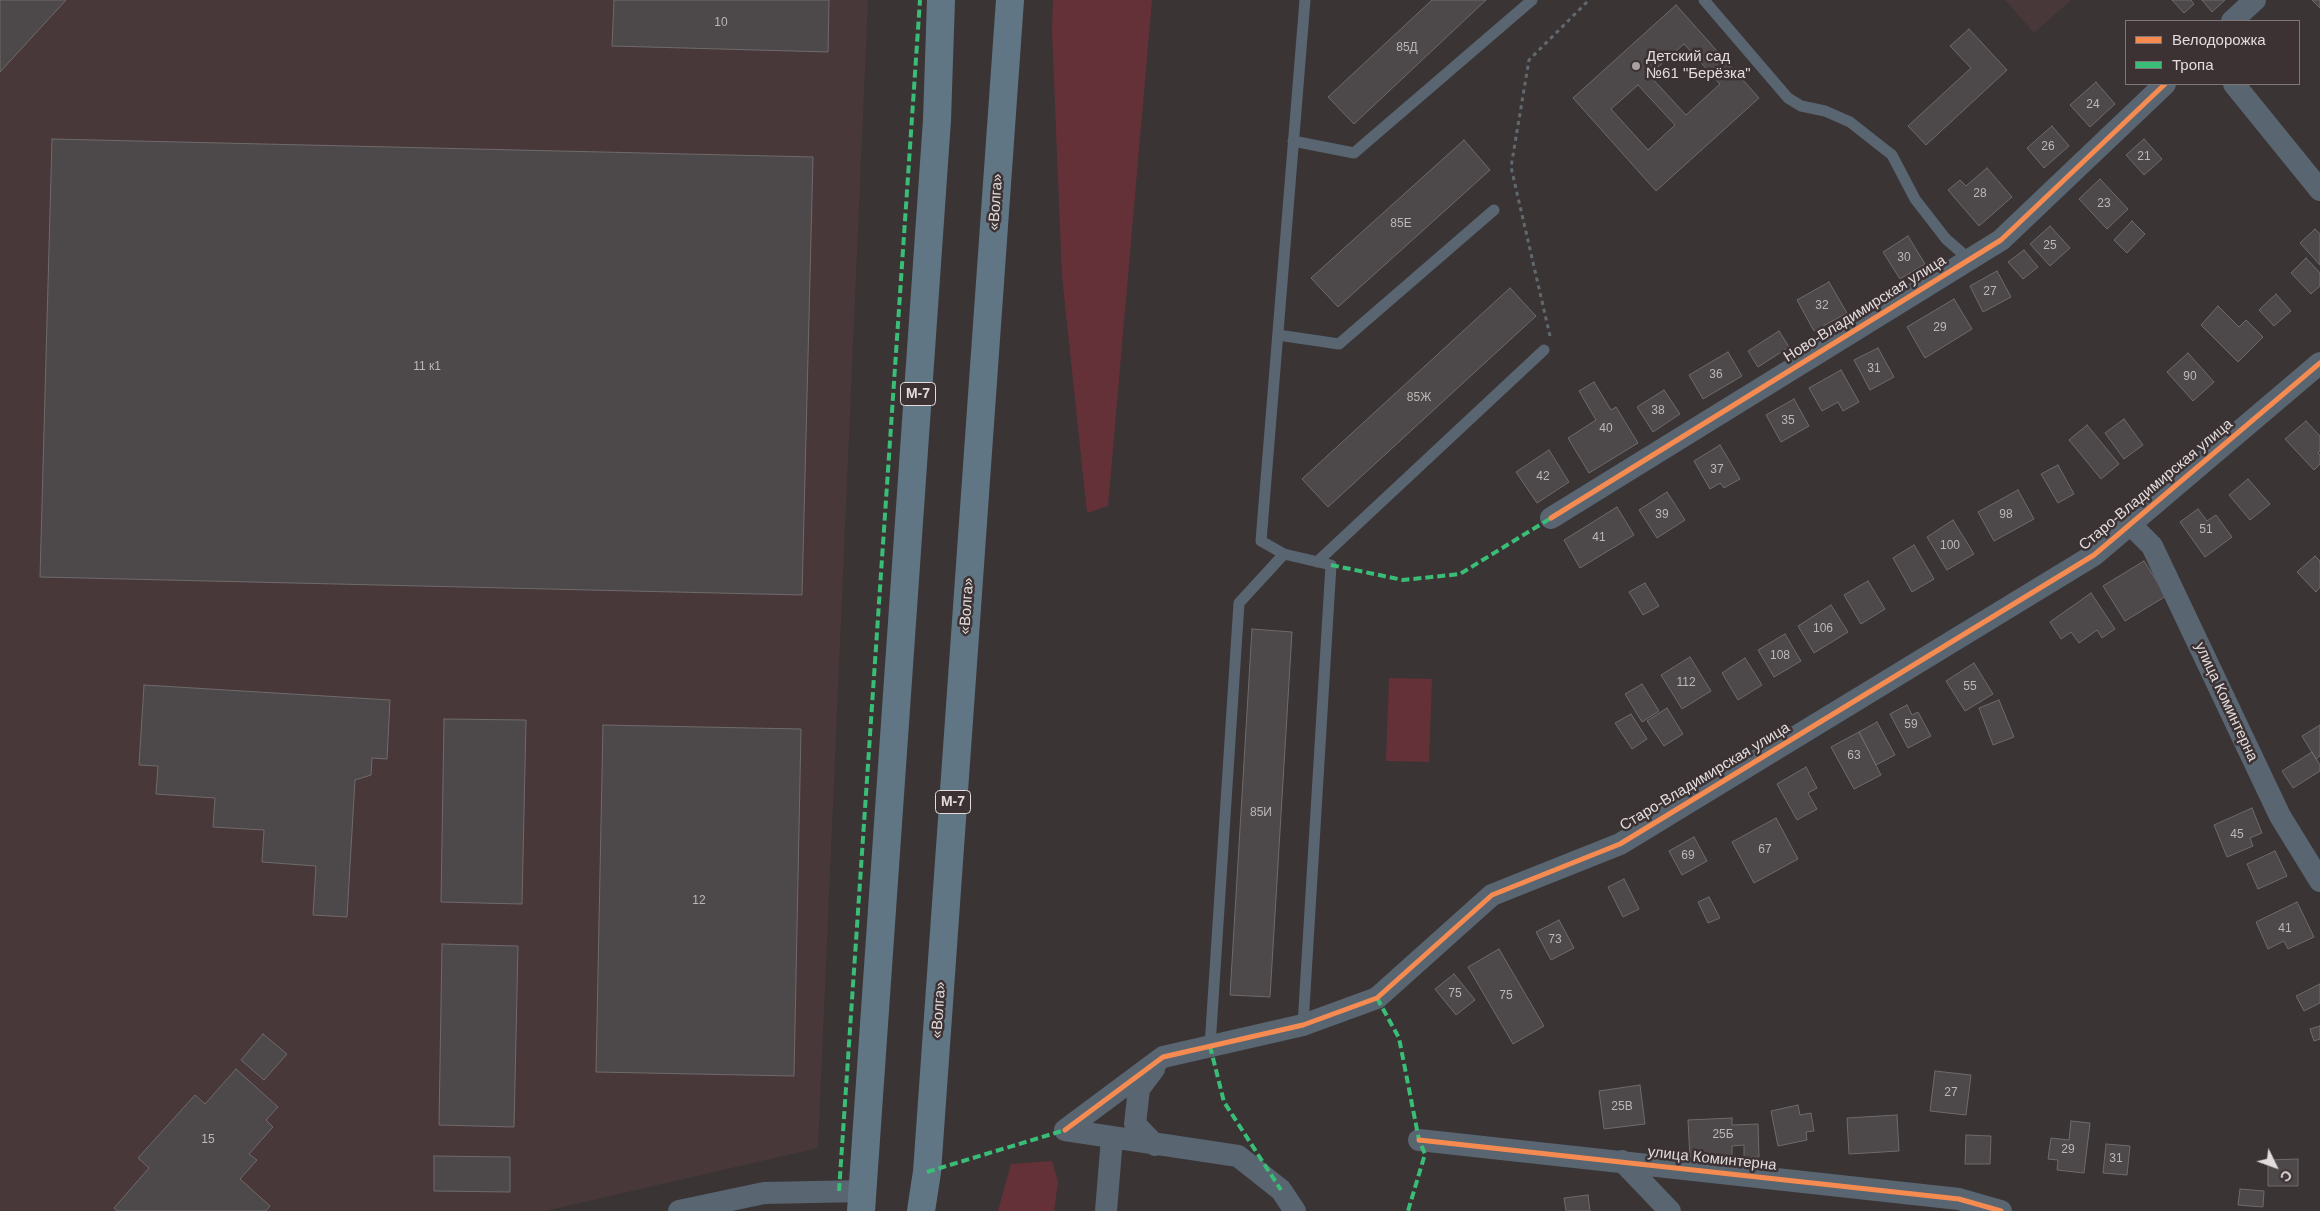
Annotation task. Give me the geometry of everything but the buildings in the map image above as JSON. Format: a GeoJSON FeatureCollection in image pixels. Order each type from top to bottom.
{"type":"FeatureCollection","features":[{"type":"Feature","properties":{"kind":"highway","name":"М-7"},"geometry":{"type":"LineString","coordinates":[[863,1201],[936,130],[942,0]]}},
{"type":"Feature","properties":{"kind":"highway","name":"«Волга»"},"geometry":{"type":"LineString","coordinates":[[921,1211],[928,1162],[1010,0]]}},
{"type":"Feature","properties":{"kind":"street"},"geometry":{"type":"LineString","coordinates":[[2233,20],[2255,0]]}},
{"type":"Feature","properties":{"kind":"street","name":"Ново-Владимирская улица"},"geometry":{"type":"LineString","coordinates":[[1551,518],[2001,240],[2164,85]]}},
{"type":"Feature","properties":{"kind":"street"},"geometry":{"type":"LineString","coordinates":[[2235,85],[2320,190]]}},
{"type":"Feature","properties":{"kind":"street","name":"Старо-Владимирская улица"},"geometry":{"type":"LineString","coordinates":[[1112,1138],[1066,1130],[1163,1057],[1302,1025],[1377,998],[1492,895],[1620,844],[2094,555],[2320,363]]}},
{"type":"Feature","properties":{"kind":"street","name":"улица Коминтерна"},"geometry":{"type":"LineString","coordinates":[[2130,524],[2152,546],[2280,816],[2320,881]]}},
{"type":"Feature","properties":{"kind":"street"},"geometry":{"type":"LineString","coordinates":[[1155,1145],[1135,1124],[1139,1089],[1163,1057]]}},
{"type":"Feature","properties":{"kind":"street"},"geometry":{"type":"LineString","coordinates":[[1106,1211],[1112,1138],[1238,1156],[1282,1190],[1294,1211]]}},
{"type":"Feature","properties":{"kind":"street","name":"улица Коминтерна"},"geometry":{"type":"LineString","coordinates":[[1419,1140],[1959,1199],[2001,1211]]}},
{"type":"Feature","properties":{"kind":"street"},"geometry":{"type":"LineString","coordinates":[[1622,1161],[1670,1211]]}},
{"type":"Feature","properties":{"kind":"street"},"geometry":{"type":"LineString","coordinates":[[679,1211],[764,1193],[863,1201]]}},
{"type":"Feature","properties":{"kind":"lane"},"geometry":{"type":"LineString","coordinates":[[1302,1025],[1331,565],[1284,554],[1261,541],[1305,0]]}},
{"type":"Feature","properties":{"kind":"lane"},"geometry":{"type":"LineString","coordinates":[[1294,142],[1354,153],[1532,0]]}},
{"type":"Feature","properties":{"kind":"lane"},"geometry":{"type":"LineString","coordinates":[[1704,0],[1788,98],[1801,106],[1824,111],[1850,122],[1892,155],[1915,199],[1946,239],[1969,259]]}},
{"type":"Feature","properties":{"kind":"lane"},"geometry":{"type":"LineString","coordinates":[[1278,335],[1339,344],[1494,210]]}},
{"type":"Feature","properties":{"kind":"lane"},"geometry":{"type":"LineString","coordinates":[[1317,562],[1544,350]]}},
{"type":"Feature","properties":{"kind":"lane"},"geometry":{"type":"LineString","coordinates":[[1210,1046],[1239,604],[1284,554]]}},
{"type":"Feature","properties":{"kind":"path"},"geometry":{"type":"LineString","coordinates":[[1544,350],[1554,354],[1511,167],[1529,60],[1589,0]]}},
{"type":"Feature","properties":{"kind":"shaded area"},"geometry":{"type":"Polygon","coordinates":[[[0,0],[868,0],[818,1148],[545,1211],[0,1211],[0,0]]]}},
{"type":"Feature","properties":{"kind":"shaded area"},"geometry":{"type":"Polygon","coordinates":[[[1053,0],[1152,0],[1108,506],[1087,513],[1062,276],[1052,31],[1053,0]]]}},
{"type":"Feature","properties":{"kind":"shaded area"},"geometry":{"type":"Polygon","coordinates":[[[2005,0],[2071,0],[2034,33],[2005,0]]]}},
{"type":"Feature","properties":{"kind":"shaded area"},"geometry":{"type":"Polygon","coordinates":[[[1389,678],[1432,679],[1429,762],[1386,761],[1389,678]]]}},
{"type":"Feature","properties":{"kind":"shaded area"},"geometry":{"type":"Polygon","coordinates":[[[1052,1161],[1058,1182],[1054,1211],[998,1211],[1011,1164],[1052,1161]]]}},
{"type":"Feature","properties":{"kind":"marked path"},"geometry":{"type":"LineString","coordinates":[[839,1191],[920,0]]}},
{"type":"Feature","properties":{"kind":"marked path"},"geometry":{"type":"LineString","coordinates":[[1331,565],[1403,580],[1460,574],[1551,518]]}},
{"type":"Feature","properties":{"kind":"marked path"},"geometry":{"type":"LineString","coordinates":[[1377,998],[1399,1038],[1419,1140],[1425,1154],[1408,1211]]}},
{"type":"Feature","properties":{"kind":"marked path"},"geometry":{"type":"LineString","coordinates":[[1210,1046],[1224,1102],[1281,1190]]}},
{"type":"Feature","properties":{"kind":"marked path"},"geometry":{"type":"LineString","coordinates":[[927,1172],[1065,1130]]}},
{"type":"Feature","properties":{"kind":"cycle path"},"geometry":{"type":"LineString","coordinates":[[1551,518],[2001,240],[2164,85]]}},
{"type":"Feature","properties":{"kind":"cycle path"},"geometry":{"type":"LineString","coordinates":[[1065,1130],[1163,1057],[1303,1025],[1377,998],[1492,895],[1620,844],[2094,555],[2320,363]]}},
{"type":"Feature","properties":{"kind":"cycle path"},"geometry":{"type":"LineString","coordinates":[[1419,1140],[1959,1199],[2001,1211]]}},
{"type":"Feature","properties":{"kind":"place","name":"Детский сад №61 \"Берёзка\""},"geometry":{"type":"Point","coordinates":[1636,66]}}]}
